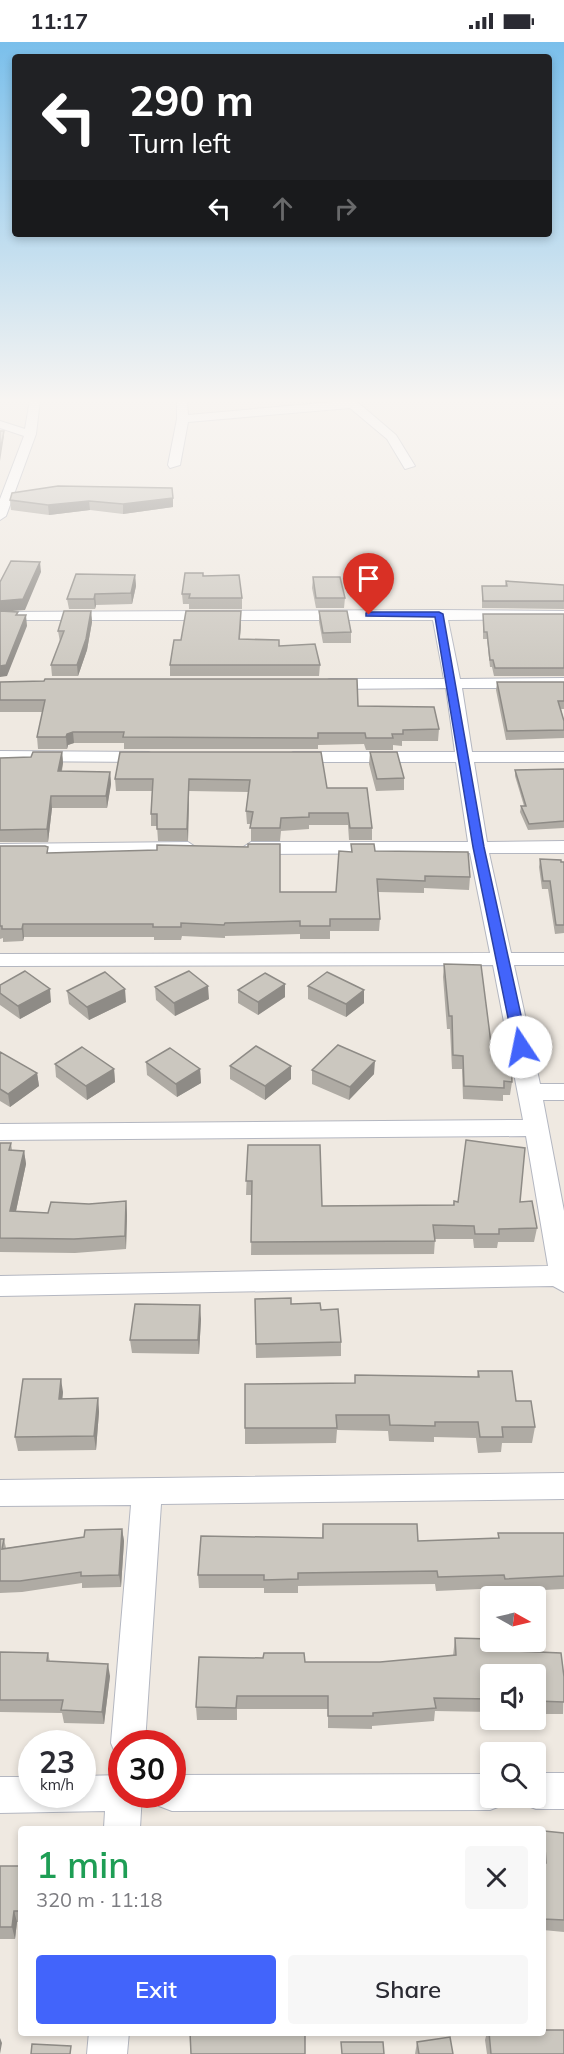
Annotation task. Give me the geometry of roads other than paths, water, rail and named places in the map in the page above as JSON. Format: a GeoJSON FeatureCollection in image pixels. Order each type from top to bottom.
{"type":"FeatureCollection","features":[{"type":"Feature","properties":{"kind":"street"},"geometry":{"type":"LineString","coordinates":[[0,516],[8,494]]}},
{"type":"Feature","properties":{"kind":"street"},"geometry":{"type":"LineString","coordinates":[[0,1286],[562,1267],[504,959],[478,847],[453,684],[439,614]]}},
{"type":"Feature","properties":{"kind":"street"},"geometry":{"type":"LineString","coordinates":[[0,616],[564,615]]}},
{"type":"Feature","properties":{"kind":"street"},"geometry":{"type":"LineString","coordinates":[[310,684],[564,683]]}},
{"type":"Feature","properties":{"kind":"street"},"geometry":{"type":"LineString","coordinates":[[0,756],[167,757]]}},
{"type":"Feature","properties":{"kind":"street"},"geometry":{"type":"LineString","coordinates":[[274,757],[564,757]]}},
{"type":"Feature","properties":{"kind":"street"},"geometry":{"type":"LineString","coordinates":[[227,848],[564,847]]}},
{"type":"Feature","properties":{"kind":"street"},"geometry":{"type":"LineString","coordinates":[[0,849],[203,848]]}},
{"type":"Feature","properties":{"kind":"street"},"geometry":{"type":"LineString","coordinates":[[0,960],[564,959]]}},
{"type":"Feature","properties":{"kind":"street"},"geometry":{"type":"LineString","coordinates":[[530,1092],[564,1092]]}},
{"type":"Feature","properties":{"kind":"street"},"geometry":{"type":"LineString","coordinates":[[0,1132],[535,1128]]}},
{"type":"Feature","properties":{"kind":"street"},"geometry":{"type":"LineString","coordinates":[[0,1493],[147,1493],[564,1486]]}},
{"type":"Feature","properties":{"kind":"street"},"geometry":{"type":"LineString","coordinates":[[129,1730],[147,1493]]}},
{"type":"Feature","properties":{"kind":"street"},"geometry":{"type":"LineString","coordinates":[[546,1791],[564,1791]]}},
{"type":"Feature","properties":{"kind":"street"},"geometry":{"type":"LineString","coordinates":[[186,1793],[480,1792]]}},
{"type":"Feature","properties":{"kind":"street"},"geometry":{"type":"LineString","coordinates":[[0,1795],[18,1795]]}},
{"type":"Feature","properties":{"kind":"street"},"geometry":{"type":"LineString","coordinates":[[122,1826],[123,1808]]}},
{"type":"Feature","properties":{"kind":"street"},"geometry":{"type":"LineString","coordinates":[[107,2054],[109,2036]]}}]}
